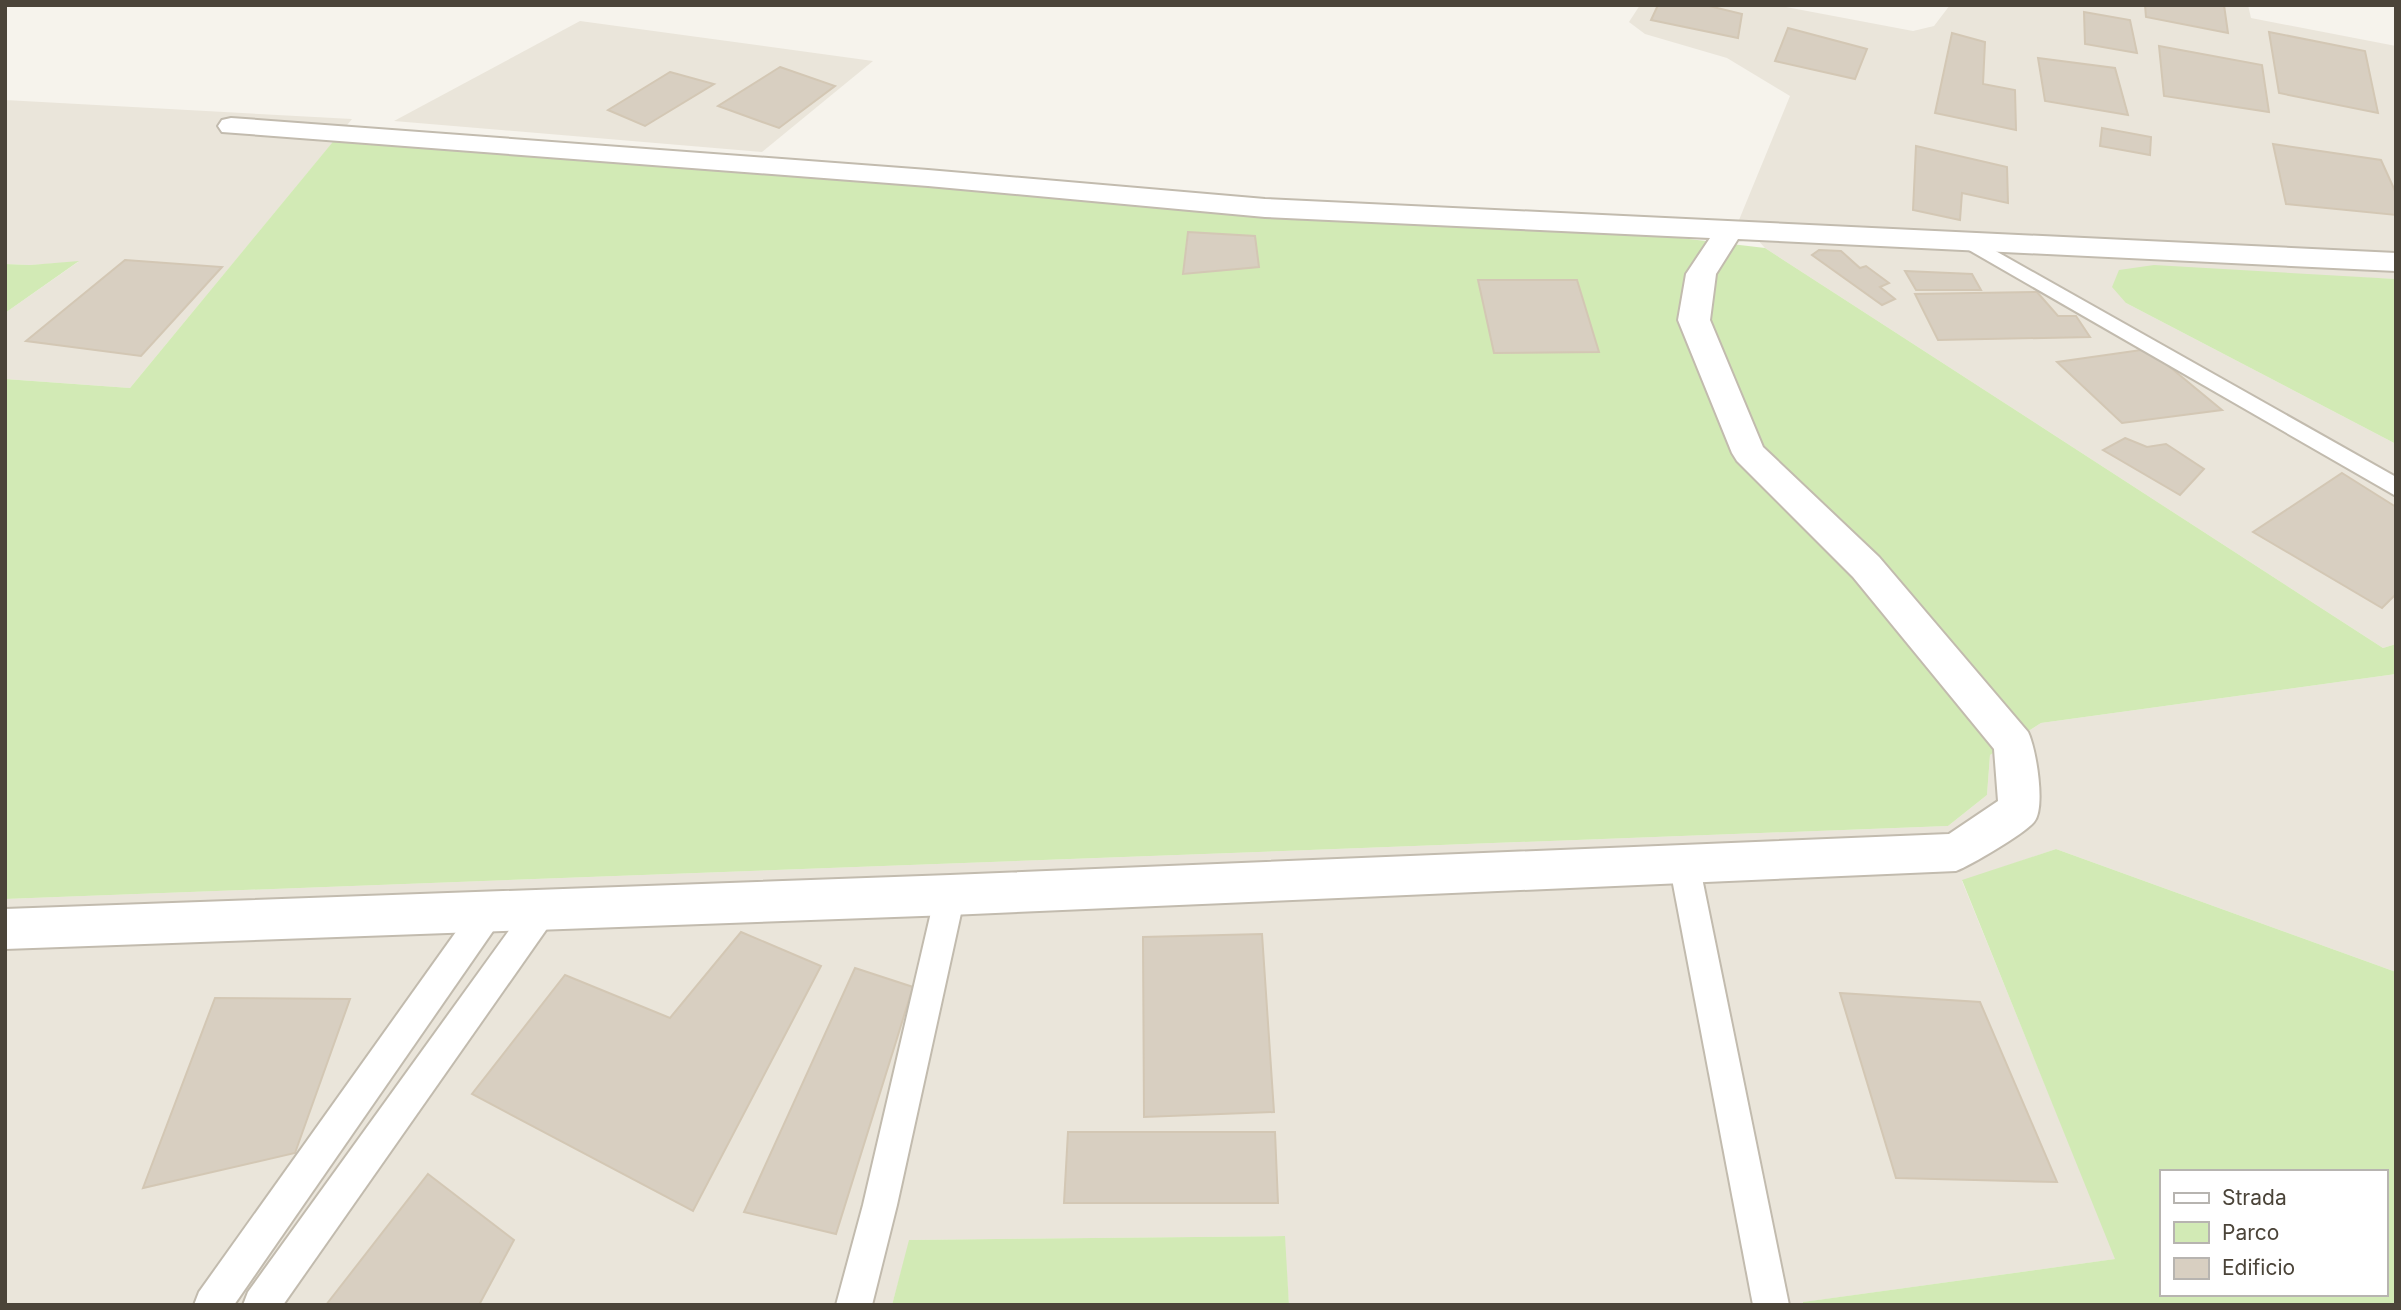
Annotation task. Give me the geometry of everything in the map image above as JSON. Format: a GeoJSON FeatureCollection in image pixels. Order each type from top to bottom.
{"type":"FeatureCollection","features":[{"type":"Feature","properties":{"kind":"street"},"geometry":{"type":"LineString","coordinates":[[231,126],[928,178],[1265,208],[2396,262]]}},
{"type":"Feature","properties":{"kind":"street"},"geometry":{"type":"LineString","coordinates":[[5,929],[950,895],[1956,852],[2019,808],[2014,744],[1866,567],[1749,453],[1694,320],[1701,274],[1729,231]]}},
{"type":"Feature","properties":{"kind":"lane"},"geometry":{"type":"LineString","coordinates":[[1969,242],[2396,488]]}},
{"type":"Feature","properties":{"kind":"lane"},"geometry":{"type":"LineString","coordinates":[[1684,863],[1771,1305]]}},
{"type":"Feature","properties":{"kind":"lane"},"geometry":{"type":"LineString","coordinates":[[854,1305],[880,1205],[950,895]]}},
{"type":"Feature","properties":{"kind":"lane"},"geometry":{"type":"LineString","coordinates":[[261,1305],[542,910]]}},
{"type":"Feature","properties":{"kind":"lane"},"geometry":{"type":"LineString","coordinates":[[212,1305],[489,911]]}},
{"type":"Feature","properties":{"kind":"shaded area"},"geometry":{"type":"Polygon","coordinates":[[[1640,5],[1775,5],[1913,31],[1934,26],[1950,5],[2248,5],[2251,18],[2396,46],[2396,279],[2318,276],[2126,303],[2396,444],[2396,644],[2383,648],[1765,248],[1739,220],[1790,96],[1727,58],[1645,34],[1629,22],[1640,5]]]}},
{"type":"Feature","properties":{"kind":"shaded area"},"geometry":{"type":"Polygon","coordinates":[[[580,21],[873,61],[762,152],[394,121],[580,21]]]}},
{"type":"Feature","properties":{"kind":"shaded area"},"geometry":{"type":"Polygon","coordinates":[[[5,100],[352,119],[130,388],[5,379],[5,313],[78,262],[5,264],[5,100]]]}},
{"type":"Feature","properties":{"kind":"shaded area"},"geometry":{"type":"Polygon","coordinates":[[[2396,674],[2396,972],[2056,849],[1962,881],[2116,1259],[1804,1302],[1803,1305],[1289,1305],[1284,1236],[910,1240],[892,1305],[5,1305],[5,899],[1948,826],[1987,795],[1990,755],[2041,723],[2396,674]]]}},
{"type":"Feature","properties":{"kind":"green space"},"geometry":{"type":"Polygon","coordinates":[[[336,138],[1299,217],[1672,237],[1765,248],[2383,648],[2396,644],[2396,674],[2041,723],[1990,755],[1987,795],[1948,826],[5,899],[5,379],[130,388],[336,138]]]}},
{"type":"Feature","properties":{"kind":"green space"},"geometry":{"type":"Polygon","coordinates":[[[79,261],[5,313],[5,264],[79,261]]]}},
{"type":"Feature","properties":{"kind":"green space"},"geometry":{"type":"Polygon","coordinates":[[[2154,265],[2396,279],[2396,444],[2126,303],[2112,287],[2119,270],[2154,265]]]}},
{"type":"Feature","properties":{"kind":"green space"},"geometry":{"type":"Polygon","coordinates":[[[2056,849],[2396,972],[2396,1305],[1803,1305],[1803,1302],[2115,1259],[1962,880],[2056,849]]]}},
{"type":"Feature","properties":{"kind":"green space"},"geometry":{"type":"Polygon","coordinates":[[[1285,1236],[1289,1305],[892,1305],[909,1240],[1285,1236]]]}},
{"type":"Feature","properties":{"kind":"building"},"geometry":{"type":"Polygon","coordinates":[[[1658,5],[1705,5],[1742,14],[1738,38],[1651,20],[1658,5]]]}},
{"type":"Feature","properties":{"kind":"building"},"geometry":{"type":"Polygon","coordinates":[[[2145,5],[2224,5],[2228,33],[2146,17],[2145,5]]]}},
{"type":"Feature","properties":{"kind":"building"},"geometry":{"type":"Polygon","coordinates":[[[2084,12],[2130,20],[2137,53],[2085,44],[2084,12]]]}},
{"type":"Feature","properties":{"kind":"building"},"geometry":{"type":"Polygon","coordinates":[[[1788,28],[1867,49],[1855,79],[1775,61],[1788,28]]]}},
{"type":"Feature","properties":{"kind":"building"},"geometry":{"type":"Polygon","coordinates":[[[2269,32],[2365,51],[2378,113],[2279,93],[2269,32]]]}},
{"type":"Feature","properties":{"kind":"building"},"geometry":{"type":"Polygon","coordinates":[[[1952,33],[1985,42],[1983,84],[2015,90],[2016,130],[1935,113],[1952,33]]]}},
{"type":"Feature","properties":{"kind":"building"},"geometry":{"type":"Polygon","coordinates":[[[2159,46],[2262,65],[2269,112],[2164,96],[2159,46]]]}},
{"type":"Feature","properties":{"kind":"building"},"geometry":{"type":"Polygon","coordinates":[[[2038,58],[2115,68],[2128,115],[2045,101],[2038,58]]]}},
{"type":"Feature","properties":{"kind":"building"},"geometry":{"type":"Polygon","coordinates":[[[780,67],[835,86],[779,128],[718,106],[780,67]]]}},
{"type":"Feature","properties":{"kind":"building"},"geometry":{"type":"Polygon","coordinates":[[[670,72],[714,84],[645,126],[608,110],[670,72]]]}},
{"type":"Feature","properties":{"kind":"building"},"geometry":{"type":"Polygon","coordinates":[[[2102,128],[2151,137],[2150,155],[2100,146],[2102,128]]]}},
{"type":"Feature","properties":{"kind":"building"},"geometry":{"type":"Polygon","coordinates":[[[2273,144],[2381,160],[2396,193],[2396,215],[2286,204],[2273,144]]]}},
{"type":"Feature","properties":{"kind":"building"},"geometry":{"type":"Polygon","coordinates":[[[1916,146],[2007,167],[2008,203],[1962,193],[1960,220],[1913,210],[1916,146]]]}},
{"type":"Feature","properties":{"kind":"building"},"geometry":{"type":"Polygon","coordinates":[[[1188,232],[1255,236],[1259,267],[1183,274],[1188,232]]]}},
{"type":"Feature","properties":{"kind":"building"},"geometry":{"type":"Polygon","coordinates":[[[1819,250],[1841,251],[1860,268],[1866,266],[1889,283],[1880,287],[1895,299],[1882,305],[1812,255],[1819,250]]]}},
{"type":"Feature","properties":{"kind":"building"},"geometry":{"type":"Polygon","coordinates":[[[125,260],[222,267],[141,356],[26,341],[125,260]]]}},
{"type":"Feature","properties":{"kind":"building"},"geometry":{"type":"Polygon","coordinates":[[[1905,271],[1972,274],[1981,290],[1916,290],[1905,271]]]}},
{"type":"Feature","properties":{"kind":"building"},"geometry":{"type":"Polygon","coordinates":[[[1478,280],[1577,280],[1599,352],[1494,353],[1478,280]]]}},
{"type":"Feature","properties":{"kind":"building"},"geometry":{"type":"Polygon","coordinates":[[[2037,292],[2058,316],[2076,316],[2090,337],[1938,340],[1915,294],[2037,292]]]}},
{"type":"Feature","properties":{"kind":"building"},"geometry":{"type":"Polygon","coordinates":[[[2148,349],[2222,410],[2122,423],[2057,362],[2148,349]]]}},
{"type":"Feature","properties":{"kind":"building"},"geometry":{"type":"Polygon","coordinates":[[[2125,438],[2147,447],[2166,444],[2204,469],[2180,495],[2103,450],[2125,438]]]}},
{"type":"Feature","properties":{"kind":"building"},"geometry":{"type":"Polygon","coordinates":[[[2342,473],[2396,507],[2396,594],[2382,608],[2253,532],[2342,473]]]}},
{"type":"Feature","properties":{"kind":"building"},"geometry":{"type":"Polygon","coordinates":[[[741,932],[821,966],[693,1211],[472,1094],[565,975],[670,1018],[741,932]]]}},
{"type":"Feature","properties":{"kind":"building"},"geometry":{"type":"Polygon","coordinates":[[[1262,934],[1274,1112],[1144,1117],[1143,937],[1262,934]]]}},
{"type":"Feature","properties":{"kind":"building"},"geometry":{"type":"Polygon","coordinates":[[[855,968],[913,987],[836,1234],[744,1212],[855,968]]]}},
{"type":"Feature","properties":{"kind":"building"},"geometry":{"type":"Polygon","coordinates":[[[1840,993],[1980,1002],[2057,1182],[1896,1178],[1840,993]]]}},
{"type":"Feature","properties":{"kind":"building"},"geometry":{"type":"Polygon","coordinates":[[[215,998],[350,999],[295,1153],[143,1188],[215,998]]]}},
{"type":"Feature","properties":{"kind":"building"},"geometry":{"type":"Polygon","coordinates":[[[1068,1132],[1275,1132],[1278,1203],[1064,1203],[1068,1132]]]}},
{"type":"Feature","properties":{"kind":"building"},"geometry":{"type":"Polygon","coordinates":[[[428,1174],[514,1240],[479,1305],[326,1305],[428,1174]]]}}]}
